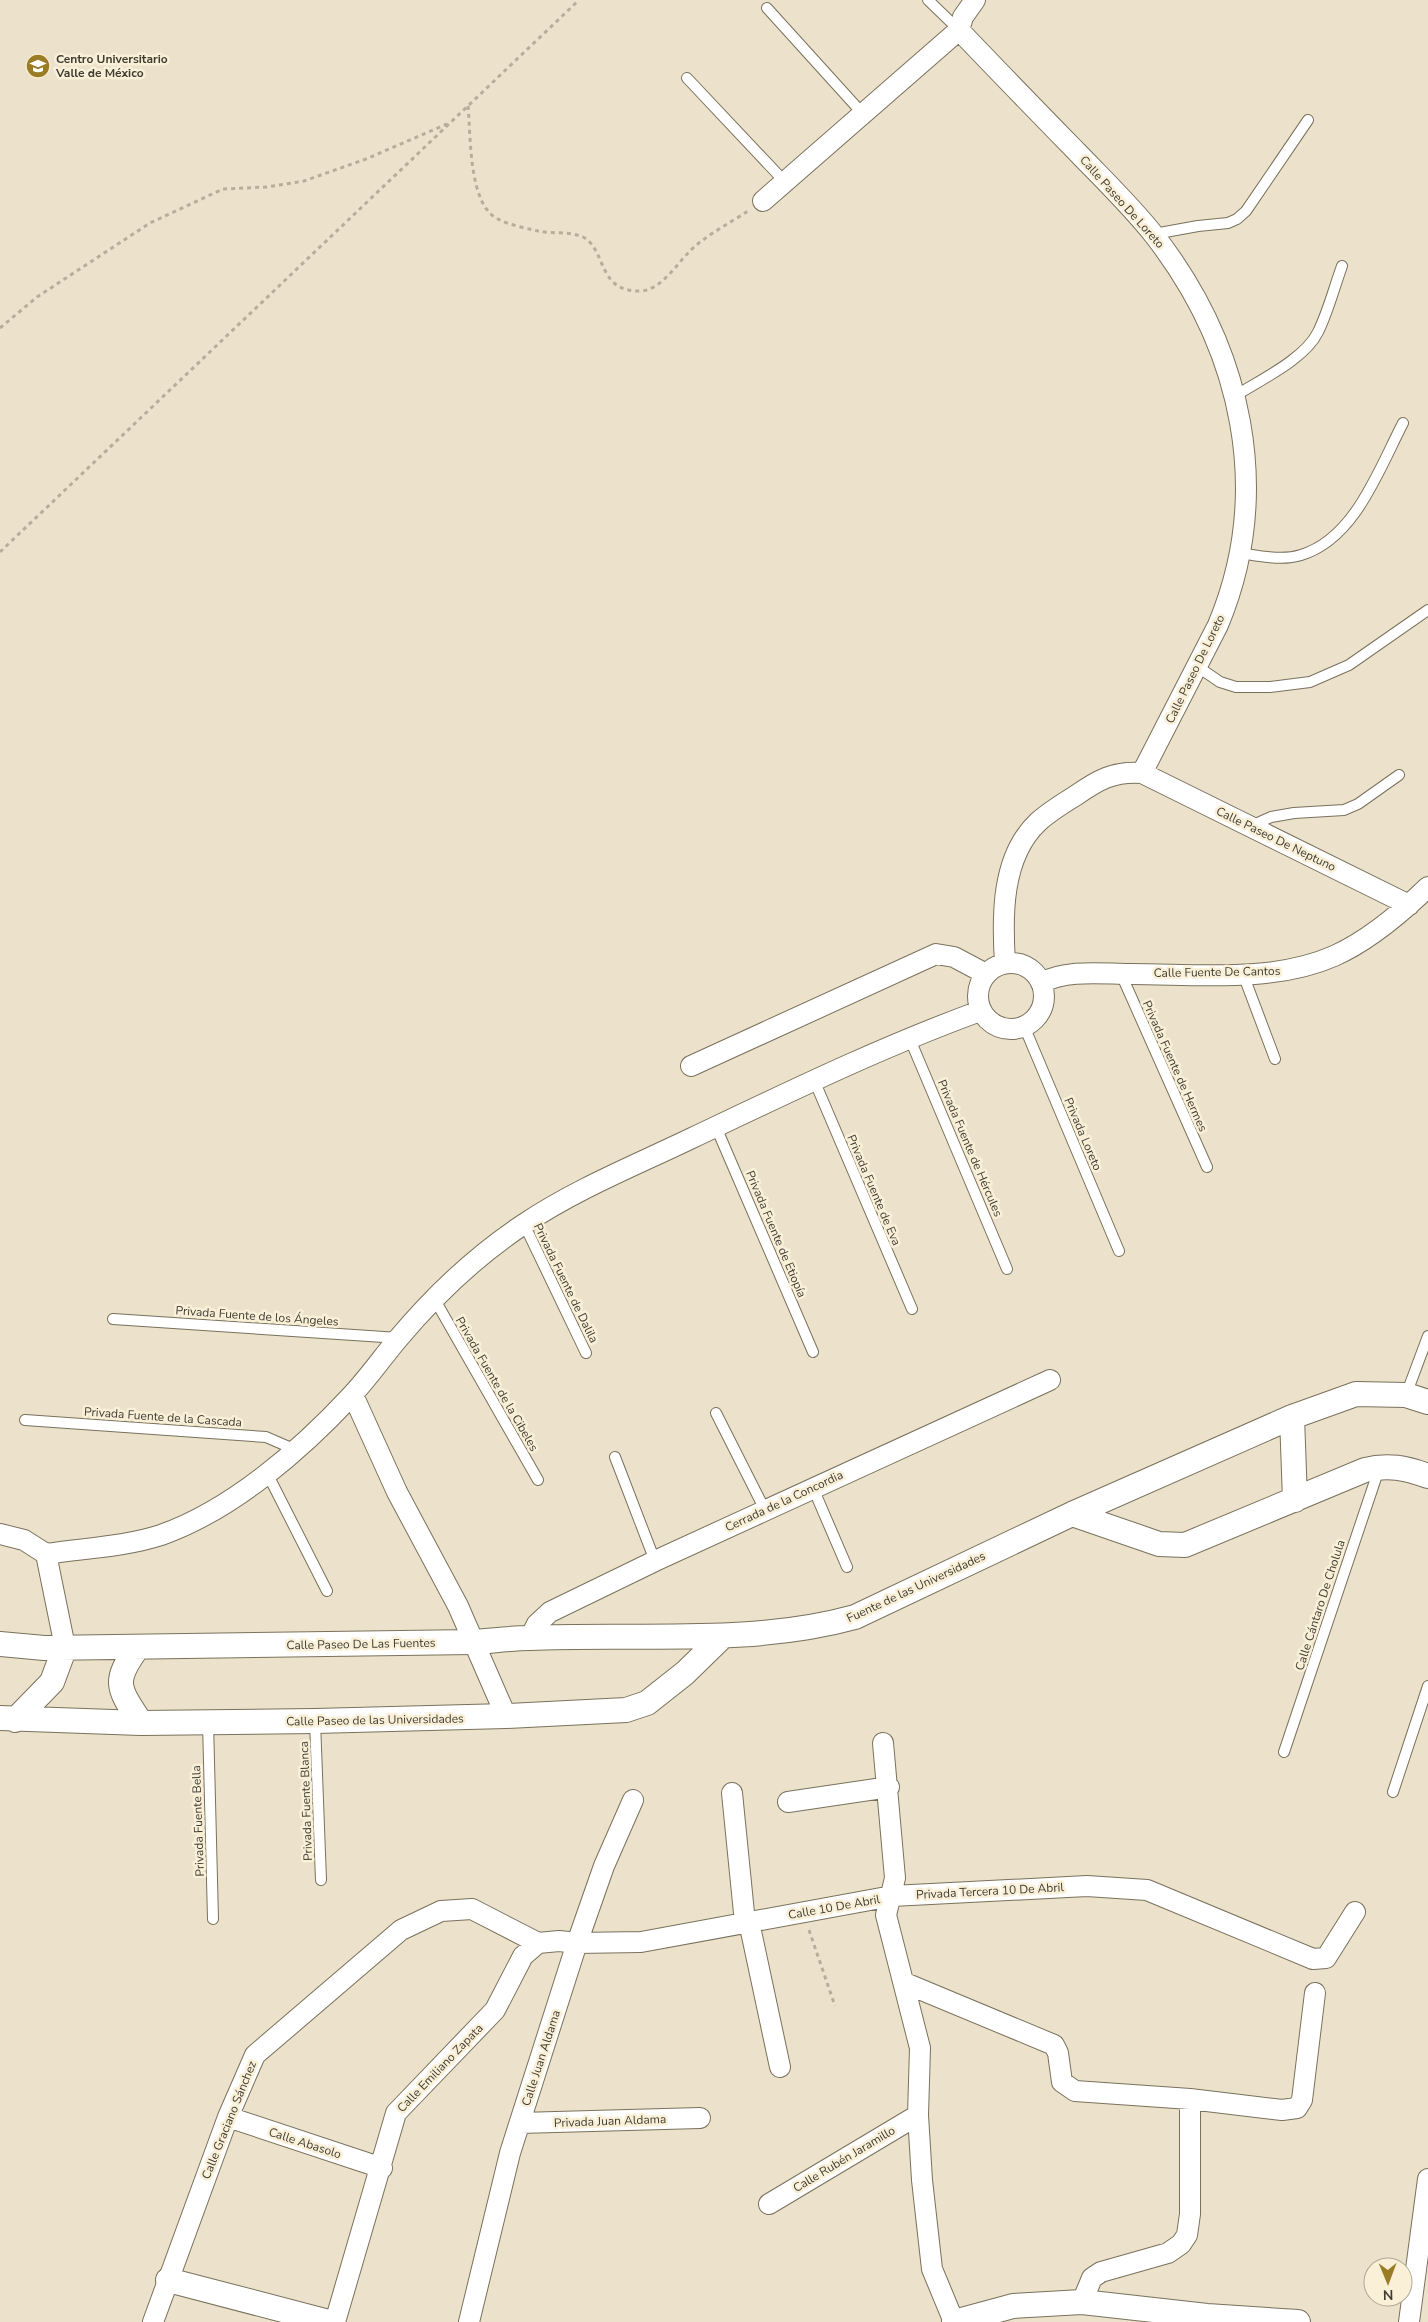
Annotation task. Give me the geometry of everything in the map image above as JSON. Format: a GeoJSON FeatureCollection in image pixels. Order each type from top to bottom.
{"type":"FeatureCollection","features":[{"type":"Feature","properties":{"kind":"street"},"geometry":{"type":"LineString","coordinates":[[763,201],[959,30],[963,17],[976,0]]}},
{"type":"Feature","properties":{"kind":"street","name":"Calle Paseo De Loreto"},"geometry":{"type":"LineString","coordinates":[[959,30],[1110,185],[1154,234],[1195,297],[1221,350],[1235,396],[1243,436],[1246,472],[1244,522],[1240,553],[1226,606],[1198,667],[1142,773]]}},
{"type":"Feature","properties":{"kind":"street"},"geometry":{"type":"LineString","coordinates":[[1005,963],[1002,919],[1007,882],[1026,836],[1037,823],[1084,790],[1113,774],[1142,773]]}},
{"type":"Feature","properties":{"kind":"street","name":"Calle Paseo De Neptuno"},"geometry":{"type":"LineString","coordinates":[[1142,773],[1409,905]]}},
{"type":"Feature","properties":{"kind":"street","name":"Calle Fuente De Cantos"},"geometry":{"type":"LineString","coordinates":[[1042,983],[1063,975],[1243,974],[1292,970],[1334,956],[1361,941],[1409,905],[1428,887]]}},
{"type":"Feature","properties":{"kind":"street"},"geometry":{"type":"LineString","coordinates":[[691,1066],[936,954],[954,957],[986,974]]}},
{"type":"Feature","properties":{"kind":"street"},"geometry":{"type":"LineString","coordinates":[[1005,963],[1020,964],[1027,967],[1038,976],[1044,993],[1042,1008],[1033,1021],[1024,1026],[1004,1029],[986,1019],[980,1011],[977,991],[980,982],[986,974],[999,964],[1005,963]]}},
{"type":"Feature","properties":{"kind":"street"},"geometry":{"type":"LineString","coordinates":[[0,1534],[24,1540],[46,1554],[135,1541],[164,1534],[215,1508],[297,1450],[352,1394],[398,1338],[435,1300],[475,1262],[524,1224],[578,1193],[814,1080],[909,1036],[980,1011]]}},
{"type":"Feature","properties":{"kind":"street","name":"Cerrada de la Concordia"},"geometry":{"type":"LineString","coordinates":[[530,1638],[538,1624],[550,1612],[655,1561],[1050,1380]]}},
{"type":"Feature","properties":{"kind":"street"},"geometry":{"type":"LineString","coordinates":[[352,1394],[396,1492],[458,1606],[506,1716]]}},
{"type":"Feature","properties":{"kind":"street","name":"Fuente de las Universidades"},"geometry":{"type":"LineString","coordinates":[[723,1636],[817,1628],[855,1617],[1072,1514],[1292,1417],[1356,1394],[1417,1399]]}},
{"type":"Feature","properties":{"kind":"street"},"geometry":{"type":"LineString","coordinates":[[1292,1417],[1294,1500]]}},
{"type":"Feature","properties":{"kind":"street"},"geometry":{"type":"LineString","coordinates":[[1072,1514],[1159,1544],[1185,1545],[1365,1470],[1380,1466],[1412,1470],[1428,1476]]}},
{"type":"Feature","properties":{"kind":"street"},"geometry":{"type":"LineString","coordinates":[[8,1719],[52,1682],[65,1647],[46,1554]]}},
{"type":"Feature","properties":{"kind":"street","name":"Calle Paseo De Las Fuentes"},"geometry":{"type":"LineString","coordinates":[[0,1644],[44,1648],[138,1647],[474,1642],[530,1638],[723,1636]]}},
{"type":"Feature","properties":{"kind":"street","name":"Calle Paseo de las Universidades"},"geometry":{"type":"LineString","coordinates":[[8,1719],[141,1722],[315,1721],[506,1716],[626,1710],[647,1703],[685,1673],[723,1636]]}},
{"type":"Feature","properties":{"kind":"street"},"geometry":{"type":"LineString","coordinates":[[138,1647],[124,1666],[120,1680],[124,1697],[141,1722]]}},
{"type":"Feature","properties":{"kind":"street"},"geometry":{"type":"LineString","coordinates":[[883,1743],[895,1878],[892,1896]]}},
{"type":"Feature","properties":{"kind":"street"},"geometry":{"type":"LineString","coordinates":[[788,1802],[888,1787]]}},
{"type":"Feature","properties":{"kind":"street"},"geometry":{"type":"LineString","coordinates":[[732,1793],[747,1922],[780,2067]]}},
{"type":"Feature","properties":{"kind":"street","name":"Calle Juan Aldama"},"geometry":{"type":"LineString","coordinates":[[470,2322],[510,2153],[577,1943],[604,1866],[632,1800]]}},
{"type":"Feature","properties":{"kind":"street","name":"Privada Tercera 10 De Abril"},"geometry":{"type":"LineString","coordinates":[[892,1896],[1087,1886],[1147,1890],[1313,1959],[1326,1958],[1355,1912]]}},
{"type":"Feature","properties":{"kind":"street","name":"Calle 10 De Abril"},"geometry":{"type":"LineString","coordinates":[[538,1943],[558,1941],[577,1943],[641,1942],[892,1896],[886,1915],[905,1983],[920,2048],[918,2114],[922,2180],[932,2269],[954,2322]]}},
{"type":"Feature","properties":{"kind":"street","name":"Calle Graciano Sánchez"},"geometry":{"type":"LineString","coordinates":[[153,2322],[228,2117],[255,2055],[401,1930],[441,1911],[472,1909],[538,1943]]}},
{"type":"Feature","properties":{"kind":"street","name":"Calle Emiliano Zapata"},"geometry":{"type":"LineString","coordinates":[[335,2322],[382,2168],[396,2113],[496,2010],[524,1956],[538,1943]]}},
{"type":"Feature","properties":{"kind":"street"},"geometry":{"type":"LineString","coordinates":[[905,1983],[1054,2045],[1058,2053],[1062,2082],[1075,2091],[1190,2099],[1282,2110],[1297,2108],[1302,2100],[1315,1993]]}},
{"type":"Feature","properties":{"kind":"street"},"geometry":{"type":"LineString","coordinates":[[1082,2302],[1092,2278],[1101,2272],[1168,2253],[1181,2244],[1187,2235],[1190,2214],[1190,2099]]}},
{"type":"Feature","properties":{"kind":"street","name":"Calle Rubén Jaramillo"},"geometry":{"type":"LineString","coordinates":[[769,2204],[918,2114]]}},
{"type":"Feature","properties":{"kind":"street","name":"Calle Abasolo"},"geometry":{"type":"LineString","coordinates":[[228,2117],[382,2168]]}},
{"type":"Feature","properties":{"kind":"street","name":"Privada Juan Aldama"},"geometry":{"type":"LineString","coordinates":[[520,2123],[700,2118]]}},
{"type":"Feature","properties":{"kind":"street"},"geometry":{"type":"LineString","coordinates":[[1409,2322],[1428,2179]]}},
{"type":"Feature","properties":{"kind":"street"},"geometry":{"type":"LineString","coordinates":[[168,2280],[328,2322]]}},
{"type":"Feature","properties":{"kind":"street"},"geometry":{"type":"LineString","coordinates":[[954,2322],[1013,2306],[1082,2302],[1207,2316],[1298,2322]]}},
{"type":"Feature","properties":{"kind":"lane"},"geometry":{"type":"LineString","coordinates":[[928,0],[959,30]]}},
{"type":"Feature","properties":{"kind":"lane"},"geometry":{"type":"LineString","coordinates":[[767,8],[863,114]]}},
{"type":"Feature","properties":{"kind":"lane"},"geometry":{"type":"LineString","coordinates":[[687,78],[785,182]]}},
{"type":"Feature","properties":{"kind":"lane"},"geometry":{"type":"LineString","coordinates":[[1154,234],[1228,223],[1237,219],[1246,212],[1308,120]]}},
{"type":"Feature","properties":{"kind":"lane"},"geometry":{"type":"LineString","coordinates":[[1235,396],[1292,360],[1310,344],[1318,333],[1342,266]]}},
{"type":"Feature","properties":{"kind":"lane"},"geometry":{"type":"LineString","coordinates":[[1240,553],[1283,558],[1302,555],[1329,540],[1355,516],[1403,423]]}},
{"type":"Feature","properties":{"kind":"lane"},"geometry":{"type":"LineString","coordinates":[[1198,667],[1220,682],[1236,687],[1270,687],[1310,682],[1349,665],[1428,610]]}},
{"type":"Feature","properties":{"kind":"lane"},"geometry":{"type":"LineString","coordinates":[[1251,826],[1271,817],[1294,813],[1344,810],[1358,804],[1399,774]]}},
{"type":"Feature","properties":{"kind":"lane","name":"Privada Fuente de Hermes"},"geometry":{"type":"LineString","coordinates":[[1121,974],[1207,1167]]}},
{"type":"Feature","properties":{"kind":"lane"},"geometry":{"type":"LineString","coordinates":[[1243,974],[1275,1059]]}},
{"type":"Feature","properties":{"kind":"lane","name":"Privada Loreto"},"geometry":{"type":"LineString","coordinates":[[1024,1026],[1119,1251]]}},
{"type":"Feature","properties":{"kind":"lane","name":"Privada Fuente de Hércules"},"geometry":{"type":"LineString","coordinates":[[909,1036],[1007,1268]]}},
{"type":"Feature","properties":{"kind":"lane","name":"Privada Fuente de Eva"},"geometry":{"type":"LineString","coordinates":[[814,1080],[912,1309]]}},
{"type":"Feature","properties":{"kind":"lane","name":"Privada Fuente de Etiopía"},"geometry":{"type":"LineString","coordinates":[[716,1127],[813,1352]]}},
{"type":"Feature","properties":{"kind":"lane","name":"Privada Fuente de Dalila"},"geometry":{"type":"LineString","coordinates":[[524,1224],[586,1353]]}},
{"type":"Feature","properties":{"kind":"lane","name":"Privada Fuente de la Cibeles"},"geometry":{"type":"LineString","coordinates":[[435,1300],[538,1480]]}},
{"type":"Feature","properties":{"kind":"lane","name":"Privada Fuente de los Ángeles"},"geometry":{"type":"LineString","coordinates":[[113,1319],[398,1338]]}},
{"type":"Feature","properties":{"kind":"lane"},"geometry":{"type":"LineString","coordinates":[[1417,1399],[1428,1336]]}},
{"type":"Feature","properties":{"kind":"lane"},"geometry":{"type":"LineString","coordinates":[[716,1413],[765,1510]]}},
{"type":"Feature","properties":{"kind":"lane","name":"Privada Fuente de la Cascada"},"geometry":{"type":"LineString","coordinates":[[25,1420],[266,1437],[297,1450]]}},
{"type":"Feature","properties":{"kind":"lane"},"geometry":{"type":"LineString","coordinates":[[615,1457],[655,1561]]}},
{"type":"Feature","properties":{"kind":"lane","name":"Calle Cántaro De Cholula"},"geometry":{"type":"LineString","coordinates":[[1284,1752],[1380,1466]]}},
{"type":"Feature","properties":{"kind":"lane"},"geometry":{"type":"LineString","coordinates":[[267,1473],[327,1591]]}},
{"type":"Feature","properties":{"kind":"lane"},"geometry":{"type":"LineString","coordinates":[[813,1488],[847,1567]]}},
{"type":"Feature","properties":{"kind":"lane"},"geometry":{"type":"LineString","coordinates":[[1393,1792],[1428,1686]]}},
{"type":"Feature","properties":{"kind":"lane","name":"Privada Fuente Blanca"},"geometry":{"type":"LineString","coordinates":[[315,1721],[321,1880]]}},
{"type":"Feature","properties":{"kind":"lane","name":"Privada Fuente Bella"},"geometry":{"type":"LineString","coordinates":[[208,1722],[213,1919]]}},
{"type":"Feature","properties":{"kind":"path"},"geometry":{"type":"LineString","coordinates":[[0,552],[579,0]]}},
{"type":"Feature","properties":{"kind":"path"},"geometry":{"type":"LineString","coordinates":[[468,106],[474,178],[485,209],[497,219],[540,231],[583,238],[594,248],[610,280],[621,288],[641,292],[660,284],[690,250],[763,201]]}},
{"type":"Feature","properties":{"kind":"path"},"geometry":{"type":"LineString","coordinates":[[0,328],[37,297],[150,223],[223,189],[267,187],[304,181],[366,159],[450,122]]}},
{"type":"Feature","properties":{"kind":"path"},"geometry":{"type":"LineString","coordinates":[[803,1912],[835,2006]]}},
{"type":"Feature","properties":{"kind":"place","name":"Centro Universitario Valle de México"},"geometry":{"type":"Point","coordinates":[38,66]}}]}
